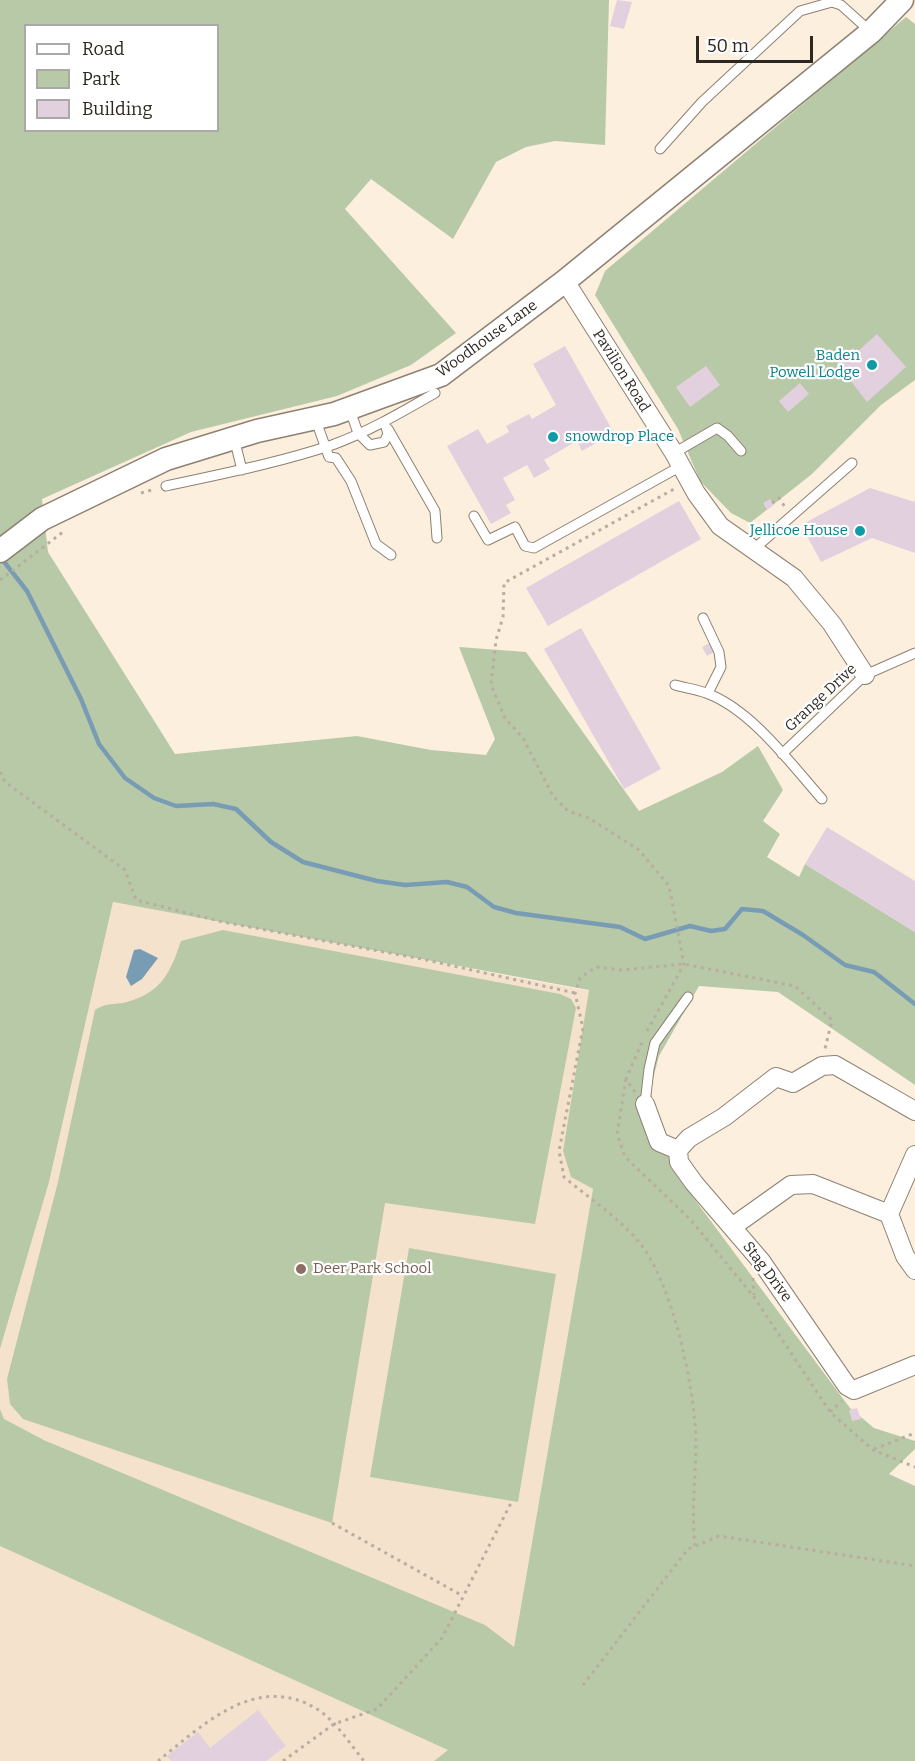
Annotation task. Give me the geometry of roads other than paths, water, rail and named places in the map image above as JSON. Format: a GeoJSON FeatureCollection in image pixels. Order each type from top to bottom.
{"type":"FeatureCollection","features":[{"type":"Feature","properties":{"kind":"street","name":"Woodhouse Lane"},"geometry":{"type":"LineString","coordinates":[[3,548],[42,519],[166,459],[234,438],[350,408],[441,375],[565,281],[870,32],[902,0]]}},
{"type":"Feature","properties":{"kind":"street","name":"Pavilion Road"},"geometry":{"type":"LineString","coordinates":[[565,281],[720,526],[794,578],[832,624],[865,675]]}},
{"type":"Feature","properties":{"kind":"street"},"geometry":{"type":"LineString","coordinates":[[645,1104],[659,1142],[678,1150],[689,1138],[724,1117],[776,1077],[793,1083],[822,1066],[835,1065],[915,1112]]}},
{"type":"Feature","properties":{"kind":"street","name":"Stag Drive"},"geometry":{"type":"LineString","coordinates":[[678,1150],[680,1162],[693,1183],[773,1278],[847,1386],[854,1390],[915,1365]]}},
{"type":"Feature","properties":{"kind":"street"},"geometry":{"type":"LineString","coordinates":[[915,1155],[902,1180],[890,1214],[904,1256],[915,1270]]}},
{"type":"Feature","properties":{"kind":"street"},"geometry":{"type":"LineString","coordinates":[[732,1227],[791,1185],[813,1184],[890,1214]]}},
{"type":"Feature","properties":{"kind":"lane"},"geometry":{"type":"LineString","coordinates":[[660,148],[702,102],[800,11],[832,2],[841,5],[870,32]]}},
{"type":"Feature","properties":{"kind":"lane"},"geometry":{"type":"LineString","coordinates":[[166,486],[242,470],[325,447],[385,426],[435,393]]}},
{"type":"Feature","properties":{"kind":"lane"},"geometry":{"type":"LineString","coordinates":[[350,408],[358,434],[366,443],[376,446],[384,442],[385,426]]}},
{"type":"Feature","properties":{"kind":"lane"},"geometry":{"type":"LineString","coordinates":[[315,418],[329,457],[336,458],[351,481],[376,544],[391,555]]}},
{"type":"Feature","properties":{"kind":"lane"},"geometry":{"type":"LineString","coordinates":[[385,426],[435,511],[438,538]]}},
{"type":"Feature","properties":{"kind":"lane"},"geometry":{"type":"LineString","coordinates":[[474,516],[489,540],[515,527],[525,546],[534,548],[681,467],[717,428],[728,436],[741,451]]}},
{"type":"Feature","properties":{"kind":"lane"},"geometry":{"type":"LineString","coordinates":[[234,438],[242,470]]}},
{"type":"Feature","properties":{"kind":"lane"},"geometry":{"type":"LineString","coordinates":[[754,549],[852,463]]}},
{"type":"Feature","properties":{"kind":"lane"},"geometry":{"type":"LineString","coordinates":[[703,618],[719,652],[721,668],[708,693]]}},
{"type":"Feature","properties":{"kind":"lane","name":"Grange Drive"},"geometry":{"type":"LineString","coordinates":[[782,754],[865,675],[915,652]]}},
{"type":"Feature","properties":{"kind":"lane"},"geometry":{"type":"LineString","coordinates":[[675,685],[708,693],[743,715],[822,799]]}},
{"type":"Feature","properties":{"kind":"lane"},"geometry":{"type":"LineString","coordinates":[[645,1104],[648,1069],[655,1043],[688,997]]}},
{"type":"Feature","properties":{"kind":"water"},"geometry":{"type":"Polygon","coordinates":[[[140,949],[158,958],[142,979],[131,986],[126,977],[134,950],[140,949]]]}},
{"type":"Feature","properties":{"kind":"waterway"},"geometry":{"type":"LineString","coordinates":[[1,558],[27,591],[81,699],[99,744],[125,778],[154,798],[176,806],[213,804],[236,809],[271,842],[303,862],[377,881],[405,885],[447,882],[467,887],[494,907],[516,913],[620,927],[645,939],[690,926],[711,931],[725,929],[742,909],[763,911],[803,935],[845,965],[874,972],[915,1004]]}},
{"type":"Feature","properties":{"kind":"place","name":"Baden Powell Lodge"},"geometry":{"type":"Point","coordinates":[872,365]}},
{"type":"Feature","properties":{"kind":"place","name":"snowdrop Place"},"geometry":{"type":"Point","coordinates":[553,437]}},
{"type":"Feature","properties":{"kind":"place","name":"Jellicoe House"},"geometry":{"type":"Point","coordinates":[860,531]}},
{"type":"Feature","properties":{"kind":"place","name":"Deer Park School"},"geometry":{"type":"Point","coordinates":[301,1269]}}]}
